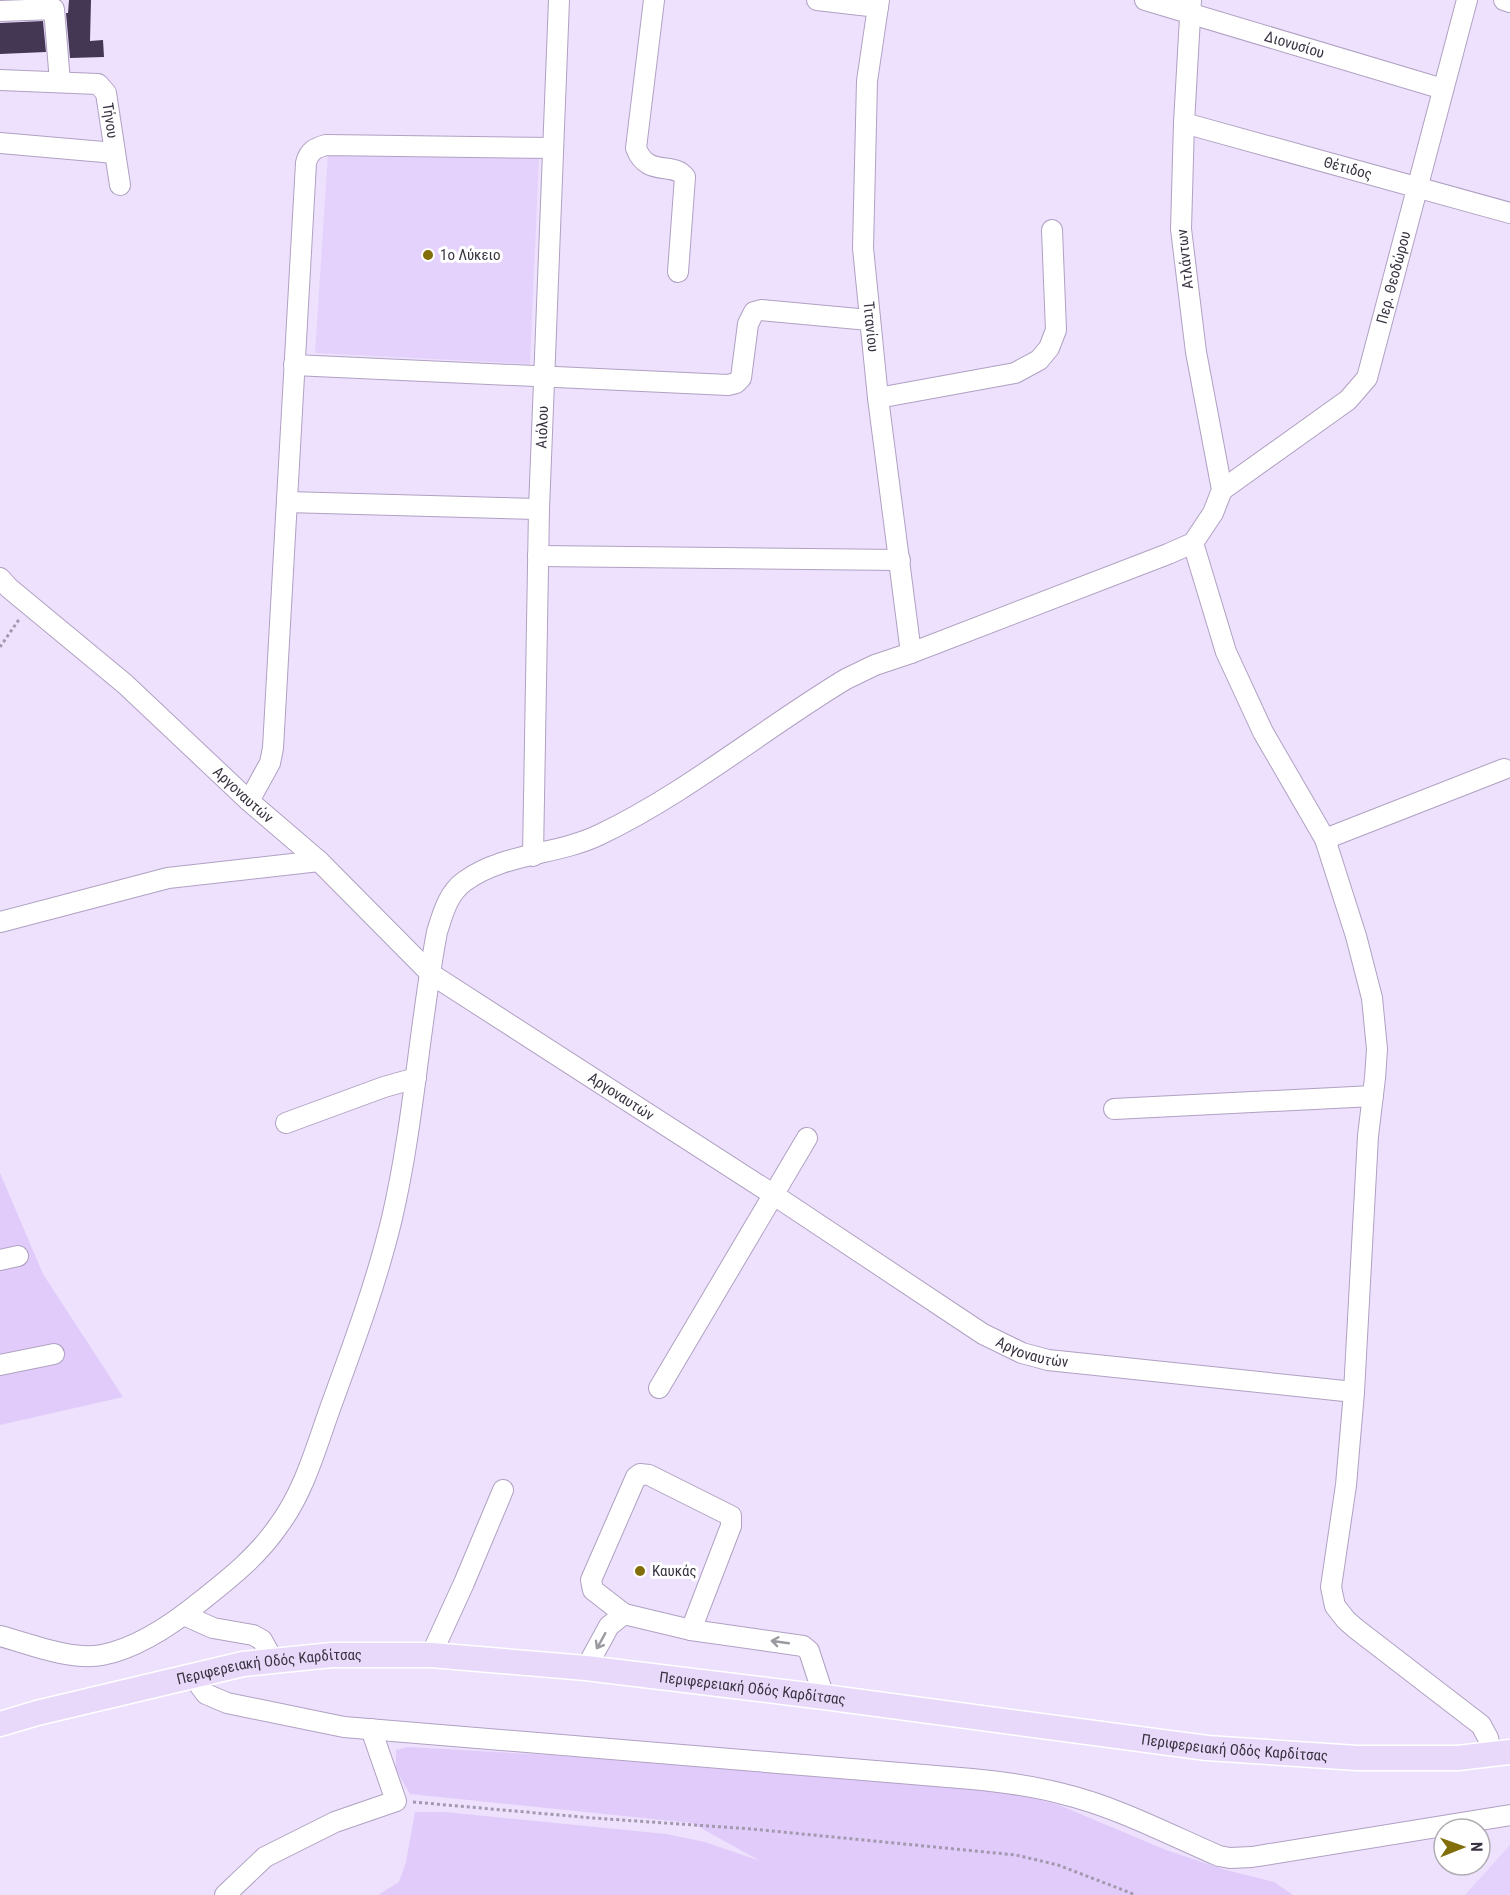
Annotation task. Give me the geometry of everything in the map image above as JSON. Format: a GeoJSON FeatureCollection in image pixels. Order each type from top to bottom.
{"type":"FeatureCollection","features":[{"type":"Feature","properties":{"kind":"main road","name":"Περιφερειακή Οδός Καρδίτσας"},"geometry":{"type":"LineString","coordinates":[[0,1724],[37,1713],[243,1664],[332,1655],[430,1655],[586,1668],[824,1697],[1084,1733],[1263,1753],[1368,1758],[1458,1758],[1501,1754]]}},
{"type":"Feature","properties":{"kind":"street","name":"Αιόλου"},"geometry":{"type":"LineString","coordinates":[[533,856],[543,375],[559,0]]}},
{"type":"Feature","properties":{"kind":"street"},"geometry":{"type":"LineString","coordinates":[[654,0],[636,148],[642,160],[650,166],[679,171],[685,177],[678,272]]}},
{"type":"Feature","properties":{"kind":"street"},"geometry":{"type":"LineString","coordinates":[[817,0],[879,3]]}},
{"type":"Feature","properties":{"kind":"street","name":"Διονυσίου"},"geometry":{"type":"LineString","coordinates":[[1145,0],[1191,7],[1443,89]]}},
{"type":"Feature","properties":{"kind":"street","name":"Περ. Θεοδώρου"},"geometry":{"type":"LineString","coordinates":[[1222,490],[1348,400],[1367,378],[1467,0]]}},
{"type":"Feature","properties":{"kind":"street"},"geometry":{"type":"LineString","coordinates":[[1504,0],[1510,2]]}},
{"type":"Feature","properties":{"kind":"street","name":"Τιτανίου"},"geometry":{"type":"LineString","coordinates":[[879,3],[867,81],[863,248],[878,398],[911,653]]}},
{"type":"Feature","properties":{"kind":"street"},"geometry":{"type":"LineString","coordinates":[[0,11],[53,5],[60,82]]}},
{"type":"Feature","properties":{"kind":"street","name":"Ατλάντων"},"geometry":{"type":"LineString","coordinates":[[1191,7],[1180,213],[1196,352],[1222,490]]}},
{"type":"Feature","properties":{"kind":"street","name":"Τήνου"},"geometry":{"type":"LineString","coordinates":[[0,80],[98,84],[102,87],[106,93],[120,185]]}},
{"type":"Feature","properties":{"kind":"street","name":"Θέτιδος"},"geometry":{"type":"LineString","coordinates":[[1184,123],[1510,213]]}},
{"type":"Feature","properties":{"kind":"street"},"geometry":{"type":"LineString","coordinates":[[0,142],[115,153]]}},
{"type":"Feature","properties":{"kind":"street"},"geometry":{"type":"LineString","coordinates":[[249,801],[270,763],[273,748],[308,154],[326,145],[553,148]]}},
{"type":"Feature","properties":{"kind":"street"},"geometry":{"type":"LineString","coordinates":[[878,398],[1015,374],[1040,360],[1049,348],[1056,330],[1052,230]]}},
{"type":"Feature","properties":{"kind":"street"},"geometry":{"type":"LineString","coordinates":[[294,365],[733,384],[741,378],[748,324],[754,312],[761,310],[869,320]]}},
{"type":"Feature","properties":{"kind":"street"},"geometry":{"type":"LineString","coordinates":[[0,1636],[73,1655],[101,1655],[135,1644],[184,1616],[247,1563],[262,1549],[290,1509],[356,1339],[381,1260],[402,1170],[440,921],[449,899],[458,887],[480,873],[583,842],[615,827],[675,792],[846,679],[875,665],[1193,543],[1213,513],[1222,490]]}},
{"type":"Feature","properties":{"kind":"street"},"geometry":{"type":"LineString","coordinates":[[287,502],[539,509]]}},
{"type":"Feature","properties":{"kind":"street"},"geometry":{"type":"LineString","coordinates":[[1193,543],[1226,652],[1263,732],[1325,839],[1356,936],[1372,998],[1377,1049],[1368,1136],[1354,1392],[1346,1485],[1331,1581],[1333,1601],[1339,1612],[1355,1628],[1481,1725],[1501,1754]]}},
{"type":"Feature","properties":{"kind":"street"},"geometry":{"type":"LineString","coordinates":[[538,556],[900,560]]}},
{"type":"Feature","properties":{"kind":"street","name":"Αργοναυτών"},"geometry":{"type":"LineString","coordinates":[[0,579],[125,684],[249,801],[319,861],[431,974],[774,1195],[983,1334],[1032,1357],[1354,1392]]}},
{"type":"Feature","properties":{"kind":"street"},"geometry":{"type":"LineString","coordinates":[[1325,839],[1504,769]]}},
{"type":"Feature","properties":{"kind":"street"},"geometry":{"type":"LineString","coordinates":[[0,922],[168,878],[319,861]]}},
{"type":"Feature","properties":{"kind":"street"},"geometry":{"type":"LineString","coordinates":[[286,1124],[384,1087],[416,1078]]}},
{"type":"Feature","properties":{"kind":"street"},"geometry":{"type":"LineString","coordinates":[[1114,1109],[1373,1096]]}},
{"type":"Feature","properties":{"kind":"street"},"geometry":{"type":"LineString","coordinates":[[659,1388],[807,1138]]}},
{"type":"Feature","properties":{"kind":"street"},"geometry":{"type":"LineString","coordinates":[[0,1365],[54,1354]]}},
{"type":"Feature","properties":{"kind":"street"},"geometry":{"type":"LineString","coordinates":[[691,1630],[730,1526],[731,1516],[649,1475],[640,1474],[636,1477],[591,1580],[593,1590],[624,1614],[691,1630],[803,1646],[809,1651],[824,1697]]}},
{"type":"Feature","properties":{"kind":"street"},"geometry":{"type":"LineString","coordinates":[[430,1655],[464,1583],[503,1490]]}},
{"type":"Feature","properties":{"kind":"street"},"geometry":{"type":"LineString","coordinates":[[586,1668],[609,1626],[624,1614]]}},
{"type":"Feature","properties":{"kind":"street"},"geometry":{"type":"LineString","coordinates":[[184,1616],[213,1628],[253,1635],[262,1640],[273,1660]]}},
{"type":"Feature","properties":{"kind":"street"},"geometry":{"type":"LineString","coordinates":[[198,1674],[200,1686],[206,1694],[227,1703],[335,1725],[1007,1783],[1065,1794],[1107,1808],[1219,1856],[1230,1858],[1252,1857],[1510,1815]]}},
{"type":"Feature","properties":{"kind":"street"},"geometry":{"type":"LineString","coordinates":[[225,1895],[265,1857],[335,1822],[396,1801],[371,1729]]}},
{"type":"Feature","properties":{"kind":"path"},"geometry":{"type":"LineString","coordinates":[[0,647],[29,604]]}},
{"type":"Feature","properties":{"kind":"path"},"geometry":{"type":"LineString","coordinates":[[396,1801],[752,1829],[1016,1855],[1058,1865],[1136,1895]]}},
{"type":"Feature","properties":{"kind":"shaded area","name":"1ο Λύκειο"},"geometry":{"type":"Polygon","coordinates":[[[328,153],[539,158],[530,364],[315,353],[328,153]]]}},
{"type":"Feature","properties":{"kind":"shaded area"},"geometry":{"type":"Polygon","coordinates":[[[0,1173],[43,1274],[123,1397],[0,1425],[0,1173]]]}},
{"type":"Feature","properties":{"kind":"shaded area"},"geometry":{"type":"Polygon","coordinates":[[[408,1747],[550,1755],[1006,1791],[1059,1805],[1166,1850],[1226,1870],[1274,1882],[1293,1895],[378,1895],[399,1882],[406,1862],[415,1812],[444,1812],[666,1834],[705,1842],[760,1861],[692,1823],[410,1794],[396,1770],[396,1750],[408,1747]]]}},
{"type":"Feature","properties":{"kind":"shaded area"},"geometry":{"type":"Polygon","coordinates":[[[1510,1845],[1510,1895],[1465,1895],[1481,1877],[1492,1877],[1492,1865],[1510,1845]]]}},
{"type":"Feature","properties":{"kind":"building"},"geometry":{"type":"Polygon","coordinates":[[[69,0],[91,0],[90,41],[103,40],[104,57],[70,58],[66,13],[68,13],[69,0]]]}},
{"type":"Feature","properties":{"kind":"building"},"geometry":{"type":"Polygon","coordinates":[[[43,21],[46,52],[0,54],[0,23],[43,21]]]}},
{"type":"Feature","properties":{"kind":"place","name":"1ο Λύκειο"},"geometry":{"type":"Point","coordinates":[428,255]}},
{"type":"Feature","properties":{"kind":"place","name":"Καυκάς"},"geometry":{"type":"Point","coordinates":[640,1571]}}]}
